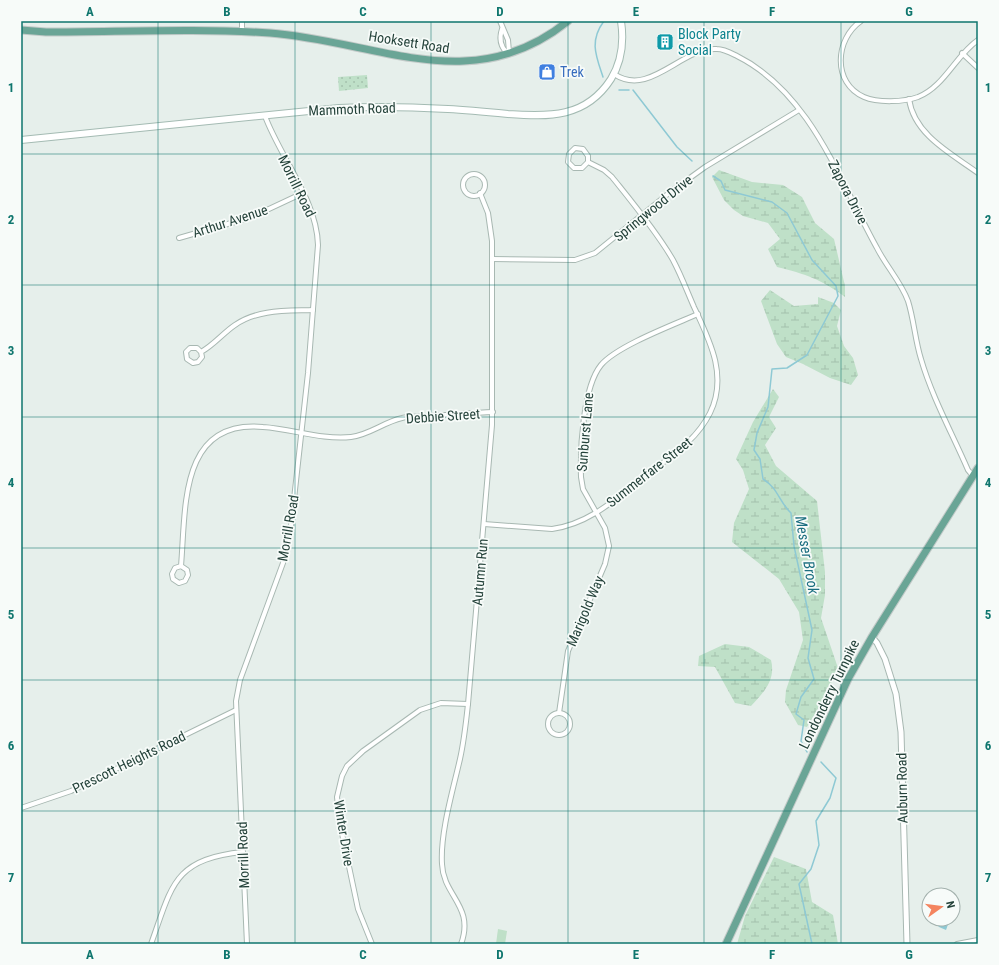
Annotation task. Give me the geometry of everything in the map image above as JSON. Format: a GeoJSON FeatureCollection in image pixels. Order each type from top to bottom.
{"type":"FeatureCollection","features":[{"type":"Feature","properties":{"kind":"main road","name":"Hooksett Road"},"geometry":{"type":"LineString","coordinates":[[21,30],[46,32],[242,32],[302,37],[447,62],[478,61],[509,55],[539,42],[568,21]]}},
{"type":"Feature","properties":{"kind":"main road","name":"Mammoth Road"},"geometry":{"type":"LineString","coordinates":[[21,140],[372,107],[554,115],[572,111],[588,103],[601,92],[614,74],[619,60],[622,44],[621,21]]}},
{"type":"Feature","properties":{"kind":"main road","name":"Londonderry Turnpike"},"geometry":{"type":"LineString","coordinates":[[726,944],[848,679],[872,637],[978,468]]}},
{"type":"Feature","properties":{"kind":"street"},"geometry":{"type":"LineString","coordinates":[[242,21],[242,32]]}},
{"type":"Feature","properties":{"kind":"street"},"geometry":{"type":"LineString","coordinates":[[500,21],[502,29],[508,40],[509,55]]}},
{"type":"Feature","properties":{"kind":"street"},"geometry":{"type":"LineString","coordinates":[[861,21],[852,28],[845,37],[840,63],[848,83],[855,91],[864,97],[874,100],[910,100],[924,94],[932,88],[962,53],[978,40]]}},
{"type":"Feature","properties":{"kind":"street"},"geometry":{"type":"LineString","coordinates":[[502,29],[500,41],[503,49],[509,55]]}},
{"type":"Feature","properties":{"kind":"street","name":"Zapora Drive"},"geometry":{"type":"LineString","coordinates":[[614,74],[625,80],[642,80],[706,50],[721,50],[755,67],[788,96],[827,153],[877,249],[908,300],[921,359],[928,379],[968,470],[973,476]]}},
{"type":"Feature","properties":{"kind":"street"},"geometry":{"type":"LineString","coordinates":[[962,53],[978,68]]}},
{"type":"Feature","properties":{"kind":"street"},"geometry":{"type":"LineString","coordinates":[[910,100],[912,112],[920,126],[930,138],[978,173]]}},
{"type":"Feature","properties":{"kind":"street","name":"Springwood Drive"},"geometry":{"type":"LineString","coordinates":[[492,259],[559,260],[586,258],[604,247],[704,167],[799,110]]}},
{"type":"Feature","properties":{"kind":"street","name":"Morrill Road"},"geometry":{"type":"LineString","coordinates":[[247,944],[236,710],[237,690],[287,547],[292,526],[313,310],[318,242],[314,220],[303,193],[265,116]]}},
{"type":"Feature","properties":{"kind":"street"},"geometry":{"type":"LineString","coordinates":[[575,148],[583,149],[588,156],[588,162],[582,168],[574,168],[568,162],[569,154],[575,148]]}},
{"type":"Feature","properties":{"kind":"street","name":"Summerfare Street"},"geometry":{"type":"LineString","coordinates":[[484,524],[552,529],[578,523],[596,513],[684,447],[696,435],[710,412],[715,397],[717,365],[710,338],[673,260],[612,177],[604,170],[588,162]]}},
{"type":"Feature","properties":{"kind":"street","name":"Autumn Run"},"geometry":{"type":"LineString","coordinates":[[477,174],[483,179],[484,188],[480,193],[471,195],[464,190],[464,180],[468,175],[477,174]]}},
{"type":"Feature","properties":{"kind":"street","name":"Arthur Avenue"},"geometry":{"type":"LineString","coordinates":[[179,238],[252,217],[303,193]]}},
{"type":"Feature","properties":{"kind":"street","name":"Autumn Run"},"geometry":{"type":"LineString","coordinates":[[461,944],[465,926],[464,915],[444,876],[442,865],[445,832],[464,742],[493,412],[491,225],[487,208],[480,193]]}},
{"type":"Feature","properties":{"kind":"street"},"geometry":{"type":"LineString","coordinates":[[201,352],[213,345],[234,325],[253,315],[313,310]]}},
{"type":"Feature","properties":{"kind":"street","name":"Sunburst Lane"},"geometry":{"type":"LineString","coordinates":[[596,513],[583,489],[581,470],[587,397],[594,376],[602,364],[618,351],[698,314]]}},
{"type":"Feature","properties":{"kind":"street"},"geometry":{"type":"LineString","coordinates":[[190,348],[197,348],[201,352],[201,359],[197,363],[191,363],[187,359],[186,352],[190,348]]}},
{"type":"Feature","properties":{"kind":"street","name":"Debbie Street"},"geometry":{"type":"LineString","coordinates":[[181,566],[190,474],[198,455],[205,446],[221,433],[242,426],[263,426],[336,438],[352,437],[362,435],[402,418],[493,412]]}},
{"type":"Feature","properties":{"kind":"street","name":"Marigold Way"},"geometry":{"type":"LineString","coordinates":[[559,713],[568,651],[605,564],[608,553],[608,537],[596,513]]}},
{"type":"Feature","properties":{"kind":"street"},"geometry":{"type":"LineString","coordinates":[[181,566],[186,569],[188,576],[185,581],[179,583],[174,579],[172,572],[175,568],[181,566]]}},
{"type":"Feature","properties":{"kind":"street","name":"Auburn Road"},"geometry":{"type":"LineString","coordinates":[[872,637],[877,643],[885,659],[896,694],[901,732],[907,944]]}},
{"type":"Feature","properties":{"kind":"street","name":"Winter Drive"},"geometry":{"type":"LineString","coordinates":[[372,944],[356,903],[339,819],[337,797],[342,776],[347,766],[363,751],[420,710],[441,704],[468,704]]}},
{"type":"Feature","properties":{"kind":"street","name":"Prescott Heights Road"},"geometry":{"type":"LineString","coordinates":[[21,808],[71,791],[236,710]]}},
{"type":"Feature","properties":{"kind":"street"},"geometry":{"type":"LineString","coordinates":[[559,713],[567,717],[570,724],[566,734],[559,736],[549,731],[547,723],[551,716],[559,713]]}},
{"type":"Feature","properties":{"kind":"street"},"geometry":{"type":"LineString","coordinates":[[151,944],[171,889],[184,872],[202,860],[212,856],[243,852]]}},
{"type":"Feature","properties":{"kind":"street"},"geometry":{"type":"LineString","coordinates":[[957,944],[978,940]]}},
{"type":"Feature","properties":{"kind":"green space"},"geometry":{"type":"Polygon","coordinates":[[[367,75],[368,88],[339,91],[338,77],[367,75]]]}},
{"type":"Feature","properties":{"kind":"green space"},"geometry":{"type":"Polygon","coordinates":[[[719,170],[752,182],[783,185],[802,197],[815,223],[834,239],[845,286],[845,297],[812,278],[777,267],[768,249],[780,239],[768,223],[743,216],[734,210],[724,200],[712,177],[719,170]]]}},
{"type":"Feature","properties":{"kind":"green space"},"geometry":{"type":"Polygon","coordinates":[[[770,290],[794,306],[818,304],[818,297],[834,303],[841,310],[837,326],[844,346],[853,358],[858,375],[851,385],[830,378],[786,357],[777,344],[761,301],[770,290]]]}},
{"type":"Feature","properties":{"kind":"green space"},"geometry":{"type":"Polygon","coordinates":[[[773,389],[779,397],[769,417],[776,428],[765,445],[776,466],[817,501],[825,572],[825,595],[821,618],[838,668],[828,692],[807,727],[798,725],[785,702],[786,690],[803,640],[799,612],[779,579],[732,542],[734,523],[749,489],[743,470],[736,459],[753,422],[773,389]]]}},
{"type":"Feature","properties":{"kind":"green space"},"geometry":{"type":"Polygon","coordinates":[[[725,644],[749,647],[771,660],[772,674],[768,685],[751,706],[735,703],[715,667],[698,666],[699,656],[725,644]]]}},
{"type":"Feature","properties":{"kind":"green space"},"geometry":{"type":"Polygon","coordinates":[[[774,857],[806,869],[812,902],[833,915],[838,944],[737,944],[745,916],[774,857]]]}},
{"type":"Feature","properties":{"kind":"green space"},"geometry":{"type":"Polygon","coordinates":[[[498,929],[507,931],[505,944],[496,944],[498,929]]]}},
{"type":"Feature","properties":{"kind":"water"},"geometry":{"type":"Polygon","coordinates":[[[939,927],[947,927],[946,930],[939,927]]]}},
{"type":"Feature","properties":{"kind":"waterway","name":"Messer Brook"},"geometry":{"type":"LineString","coordinates":[[603,77],[596,55],[595,42],[599,28],[604,21]]}},
{"type":"Feature","properties":{"kind":"waterway","name":"Messer Brook"},"geometry":{"type":"LineString","coordinates":[[619,90],[629,90]]}},
{"type":"Feature","properties":{"kind":"waterway","name":"Messer Brook"},"geometry":{"type":"LineString","coordinates":[[633,90],[677,147],[692,161]]}},
{"type":"Feature","properties":{"kind":"waterway","name":"Messer Brook"},"geometry":{"type":"LineString","coordinates":[[713,176],[721,181],[725,190],[772,202],[787,213],[812,260],[836,286],[838,296],[807,355],[787,368],[772,369],[768,407],[757,433],[754,450],[760,459],[763,479],[772,487],[791,513],[794,546],[812,630],[808,658],[814,679],[801,697],[796,714],[804,720],[801,741],[807,752]]}},
{"type":"Feature","properties":{"kind":"waterway","name":"Messer Brook"},"geometry":{"type":"LineString","coordinates":[[812,944],[799,884],[811,869],[819,845],[816,821],[830,798],[836,778],[821,762]]}},
{"type":"Feature","properties":{"kind":"place","name":"Block Party Social"},"geometry":{"type":"Point","coordinates":[665,42]}},
{"type":"Feature","properties":{"kind":"place","name":"Trek"},"geometry":{"type":"Point","coordinates":[547,72]}}]}
